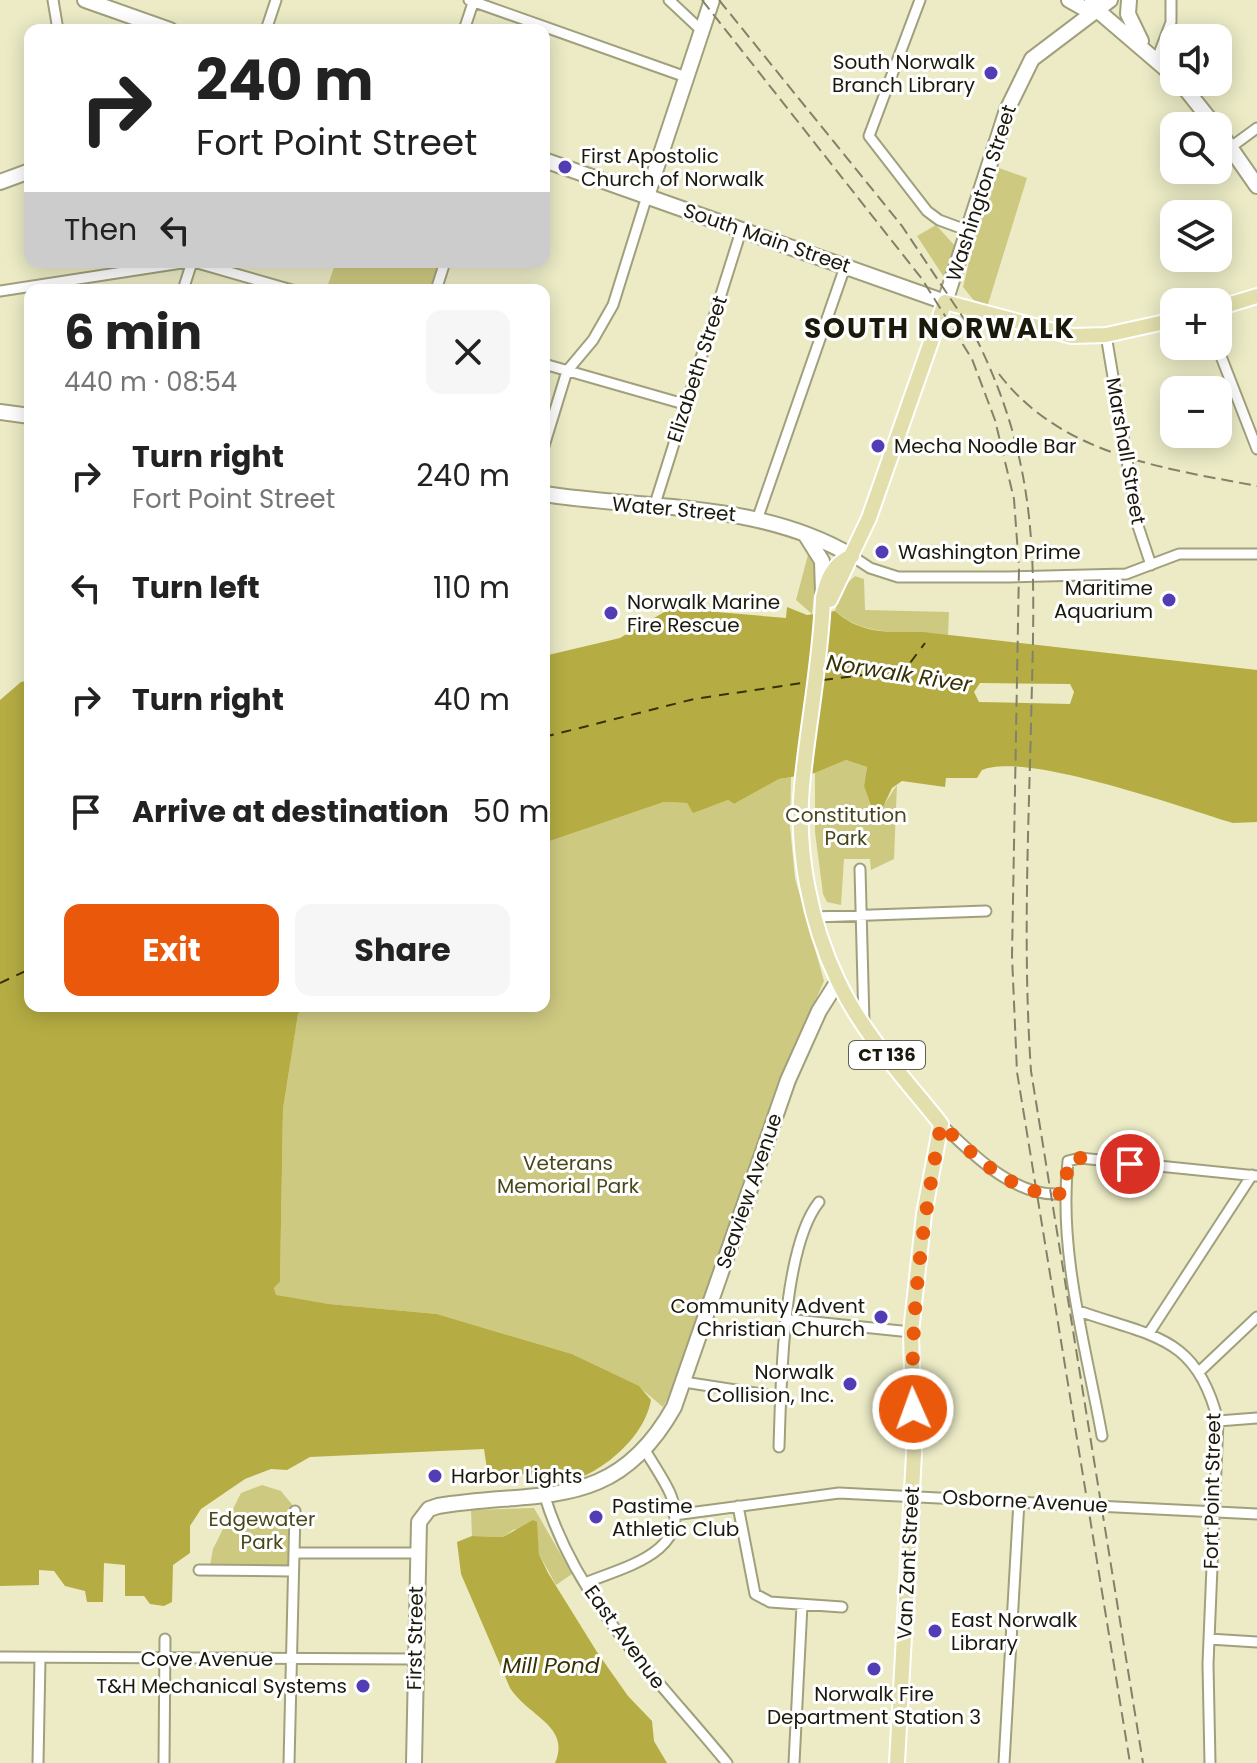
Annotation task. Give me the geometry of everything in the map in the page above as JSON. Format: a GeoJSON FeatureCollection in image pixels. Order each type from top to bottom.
{"type":"FeatureCollection","features":[{"type":"Feature","properties":{"kind":"main road"},"geometry":{"type":"LineString","coordinates":[[86,0],[153,24]]}},
{"type":"Feature","properties":{"kind":"main road"},"geometry":{"type":"LineString","coordinates":[[647,196],[712,0]]}},
{"type":"Feature","properties":{"kind":"main road"},"geometry":{"type":"LineString","coordinates":[[1069,0],[1085,9],[1095,5],[1160,62]]}},
{"type":"Feature","properties":{"kind":"main road","name":"Washington Street"},"geometry":{"type":"LineString","coordinates":[[823,605],[852,556],[945,302],[1007,110],[1032,59],[1095,5],[1110,0]]}},
{"type":"Feature","properties":{"kind":"main road"},"geometry":{"type":"LineString","coordinates":[[1129,0],[1130,19],[1145,48]]}},
{"type":"Feature","properties":{"kind":"main road"},"geometry":{"type":"LineString","coordinates":[[1191,96],[1203,112]]}},
{"type":"Feature","properties":{"kind":"main road"},"geometry":{"type":"LineString","coordinates":[[1232,148],[1257,186]]}},
{"type":"Feature","properties":{"kind":"main road","name":"South Main Street"},"geometry":{"type":"LineString","coordinates":[[550,162],[741,231],[846,264],[945,302]]}},
{"type":"Feature","properties":{"kind":"main road"},"geometry":{"type":"LineString","coordinates":[[0,182],[24,173]]}},
{"type":"Feature","properties":{"kind":"main road"},"geometry":{"type":"LineString","coordinates":[[1232,304],[1252,299]]}},
{"type":"Feature","properties":{"kind":"main road"},"geometry":{"type":"LineString","coordinates":[[945,302],[1050,332],[1106,335],[1160,323]]}},
{"type":"Feature","properties":{"kind":"main road"},"geometry":{"type":"LineString","coordinates":[[0,412],[24,415]]}},
{"type":"Feature","properties":{"kind":"main road","name":"Water Street"},"geometry":{"type":"LineString","coordinates":[[550,495],[758,517],[802,531],[852,556]]}},
{"type":"Feature","properties":{"kind":"main road","name":"CT 136"},"geometry":{"type":"LineString","coordinates":[[802,531],[822,561],[823,605],[802,788],[801,831],[815,917],[838,981],[864,1026],[941,1124]]}},
{"type":"Feature","properties":{"kind":"main road","name":"Seaview Avenue"},"geometry":{"type":"LineString","coordinates":[[423,1514],[438,1506],[545,1497],[596,1483],[645,1450],[663,1427],[684,1382],[788,1080],[819,1011],[838,981]]}},
{"type":"Feature","properties":{"kind":"main road","name":"Van Zant Street"},"geometry":{"type":"LineString","coordinates":[[897,1763],[912,1496],[911,1332],[924,1214],[941,1124]]}},
{"type":"Feature","properties":{"kind":"main road","name":"First Street"},"geometry":{"type":"LineString","coordinates":[[414,1763],[416,1553],[417,1530],[423,1514]]}},
{"type":"Feature","properties":{"kind":"street"},"geometry":{"type":"LineString","coordinates":[[53,0],[57,24]]}},
{"type":"Feature","properties":{"kind":"street"},"geometry":{"type":"LineString","coordinates":[[268,24],[276,0]]}},
{"type":"Feature","properties":{"kind":"street"},"geometry":{"type":"LineString","coordinates":[[466,24],[472,0],[539,24]]}},
{"type":"Feature","properties":{"kind":"street"},"geometry":{"type":"LineString","coordinates":[[669,0],[702,31]]}},
{"type":"Feature","properties":{"kind":"street"},"geometry":{"type":"LineString","coordinates":[[920,0],[869,136],[927,211],[939,220],[969,231]]}},
{"type":"Feature","properties":{"kind":"street"},"geometry":{"type":"LineString","coordinates":[[1157,59],[1171,22],[1171,0]]}},
{"type":"Feature","properties":{"kind":"street"},"geometry":{"type":"LineString","coordinates":[[550,28],[686,77]]}},
{"type":"Feature","properties":{"kind":"street"},"geometry":{"type":"LineString","coordinates":[[1232,146],[1257,128]]}},
{"type":"Feature","properties":{"kind":"street"},"geometry":{"type":"LineString","coordinates":[[550,426],[567,371],[593,340],[613,305],[647,196]]}},
{"type":"Feature","properties":{"kind":"street","name":"Elizabeth Street"},"geometry":{"type":"LineString","coordinates":[[654,507],[741,231]]}},
{"type":"Feature","properties":{"kind":"street"},"geometry":{"type":"LineString","coordinates":[[758,517],[846,264]]}},
{"type":"Feature","properties":{"kind":"street"},"geometry":{"type":"LineString","coordinates":[[46,284],[151,268]]}},
{"type":"Feature","properties":{"kind":"street"},"geometry":{"type":"LineString","coordinates":[[213,268],[270,284]]}},
{"type":"Feature","properties":{"kind":"street"},"geometry":{"type":"LineString","coordinates":[[0,291],[24,287]]}},
{"type":"Feature","properties":{"kind":"street","name":"Marshall Street"},"geometry":{"type":"LineString","coordinates":[[1106,335],[1138,526],[1151,565]]}},
{"type":"Feature","properties":{"kind":"street"},"geometry":{"type":"LineString","coordinates":[[1222,360],[1257,449]]}},
{"type":"Feature","properties":{"kind":"street"},"geometry":{"type":"LineString","coordinates":[[550,366],[684,404]]}},
{"type":"Feature","properties":{"kind":"street"},"geometry":{"type":"LineString","coordinates":[[852,556],[870,568],[898,577],[1126,574],[1179,554],[1257,554]]}},
{"type":"Feature","properties":{"kind":"street"},"geometry":{"type":"LineString","coordinates":[[860,869],[864,1026]]}},
{"type":"Feature","properties":{"kind":"street"},"geometry":{"type":"LineString","coordinates":[[815,917],[986,911]]}},
{"type":"Feature","properties":{"kind":"street"},"geometry":{"type":"LineString","coordinates":[[941,1124],[972,1154],[1004,1177],[1042,1192],[1065,1193]]}},
{"type":"Feature","properties":{"kind":"street"},"geometry":{"type":"LineString","coordinates":[[1102,1436],[1079,1311],[1065,1193],[1068,1161],[1080,1158],[1255,1176],[1149,1333]]}},
{"type":"Feature","properties":{"kind":"street"},"geometry":{"type":"LineString","coordinates":[[779,1447],[785,1319],[801,1246],[819,1202]]}},
{"type":"Feature","properties":{"kind":"street","name":"Fort Point Street"},"geometry":{"type":"LineString","coordinates":[[1079,1311],[1149,1333],[1175,1345],[1200,1371],[1211,1394],[1218,1421],[1209,1639],[1210,1763]]}},
{"type":"Feature","properties":{"kind":"street"},"geometry":{"type":"LineString","coordinates":[[1200,1371],[1257,1317]]}},
{"type":"Feature","properties":{"kind":"street"},"geometry":{"type":"LineString","coordinates":[[785,1319],[911,1332]]}},
{"type":"Feature","properties":{"kind":"street"},"geometry":{"type":"LineString","coordinates":[[684,1382],[781,1397]]}},
{"type":"Feature","properties":{"kind":"street"},"geometry":{"type":"LineString","coordinates":[[1218,1421],[1257,1418]]}},
{"type":"Feature","properties":{"kind":"street"},"geometry":{"type":"LineString","coordinates":[[585,1583],[655,1555],[665,1547],[674,1515],[670,1494],[645,1450]]}},
{"type":"Feature","properties":{"kind":"street","name":"Osborne Avenue"},"geometry":{"type":"LineString","coordinates":[[674,1515],[839,1493],[1257,1514]]}},
{"type":"Feature","properties":{"kind":"street","name":"East Avenue"},"geometry":{"type":"LineString","coordinates":[[545,1497],[563,1548],[585,1583],[659,1687],[727,1763]]}},
{"type":"Feature","properties":{"kind":"street"},"geometry":{"type":"LineString","coordinates":[[1004,1763],[1019,1501]]}},
{"type":"Feature","properties":{"kind":"street"},"geometry":{"type":"LineString","coordinates":[[738,1506],[755,1594],[770,1602],[842,1607]]}},
{"type":"Feature","properties":{"kind":"street"},"geometry":{"type":"LineString","coordinates":[[289,1763],[295,1511]]}},
{"type":"Feature","properties":{"kind":"street"},"geometry":{"type":"LineString","coordinates":[[294,1553],[416,1553]]}},
{"type":"Feature","properties":{"kind":"street"},"geometry":{"type":"LineString","coordinates":[[199,1570],[292,1571]]}},
{"type":"Feature","properties":{"kind":"street"},"geometry":{"type":"LineString","coordinates":[[794,1763],[802,1605]]}},
{"type":"Feature","properties":{"kind":"street"},"geometry":{"type":"LineString","coordinates":[[164,1763],[165,1639]]}},
{"type":"Feature","properties":{"kind":"street"},"geometry":{"type":"LineString","coordinates":[[1209,1639],[1257,1642]]}},
{"type":"Feature","properties":{"kind":"street","name":"Cove Avenue"},"geometry":{"type":"LineString","coordinates":[[0,1657],[415,1659]]}},
{"type":"Feature","properties":{"kind":"street"},"geometry":{"type":"LineString","coordinates":[[38,1763],[40,1658]]}},
{"type":"Feature","properties":{"kind":"green space"},"geometry":{"type":"Polygon","coordinates":[[[999,168],[1027,178],[985,314],[963,287],[973,245],[999,168]]]}},
{"type":"Feature","properties":{"kind":"green space"},"geometry":{"type":"Polygon","coordinates":[[[936,225],[956,247],[947,282],[917,236],[936,225]]]}},
{"type":"Feature","properties":{"kind":"green space"},"geometry":{"type":"Polygon","coordinates":[[[334,268],[440,268],[435,284],[328,284],[334,268]]]}},
{"type":"Feature","properties":{"kind":"green space"},"geometry":{"type":"Polygon","coordinates":[[[809,551],[816,574],[812,614],[796,600],[809,551]]]}},
{"type":"Feature","properties":{"kind":"green space"},"geometry":{"type":"Polygon","coordinates":[[[855,576],[864,579],[865,610],[949,612],[948,635],[874,630],[848,620],[835,611],[842,588],[855,576]]]}},
{"type":"Feature","properties":{"kind":"green space","name":"Constitution Park"},"geometry":{"type":"Polygon","coordinates":[[[846,760],[867,767],[864,786],[871,806],[885,803],[897,785],[894,859],[871,870],[870,859],[844,859],[841,905],[827,902],[823,894],[815,832],[815,773],[846,760]]]}},
{"type":"Feature","properties":{"kind":"green space","name":"Veterans Memorial Park"},"geometry":{"type":"Polygon","coordinates":[[[791,777],[790,827],[795,878],[824,981],[802,1032],[674,1387],[663,1407],[638,1386],[572,1354],[437,1314],[276,1296],[274,1288],[280,1282],[283,1109],[299,1012],[550,1012],[550,841],[664,802],[687,803],[693,812],[728,800],[734,804],[779,779],[791,777]]]}},
{"type":"Feature","properties":{"kind":"green space","name":"Edgewater Park"},"geometry":{"type":"Polygon","coordinates":[[[262,1485],[281,1491],[299,1513],[297,1571],[209,1571],[213,1549],[241,1493],[262,1485]]]}},
{"type":"Feature","properties":{"kind":"green space"},"geometry":{"type":"Polygon","coordinates":[[[534,1508],[572,1574],[556,1585],[539,1554],[536,1524],[513,1530],[503,1537],[472,1536],[471,1510],[534,1508]]]}},
{"type":"Feature","properties":{"kind":"water","name":"Norwalk River"},"geometry":{"type":"Polygon","coordinates":[[[787,607],[807,615],[835,611],[855,624],[876,630],[923,632],[1257,670],[1257,822],[1233,823],[1067,774],[1003,766],[982,770],[977,778],[946,778],[945,787],[902,781],[892,788],[880,813],[871,806],[864,786],[867,767],[846,760],[815,773],[779,779],[734,804],[728,800],[693,813],[687,803],[664,802],[550,841],[550,655],[620,638],[671,608],[786,618],[787,607]]]}},
{"type":"Feature","properties":{"kind":"water"},"geometry":{"type":"Polygon","coordinates":[[[24,681],[24,1012],[300,1012],[283,1109],[280,1282],[274,1288],[276,1295],[329,1304],[437,1314],[572,1354],[639,1386],[651,1400],[646,1417],[625,1447],[610,1460],[576,1480],[541,1488],[531,1474],[488,1476],[484,1449],[310,1457],[287,1470],[271,1469],[245,1479],[201,1509],[190,1526],[190,1553],[173,1565],[172,1602],[164,1606],[150,1604],[144,1596],[125,1596],[125,1565],[104,1563],[103,1602],[87,1602],[85,1591],[65,1586],[54,1571],[39,1570],[39,1585],[0,1586],[0,700],[24,681]]]}},
{"type":"Feature","properties":{"kind":"water","name":"Mill Pond"},"geometry":{"type":"Polygon","coordinates":[[[533,1520],[537,1522],[539,1554],[548,1573],[597,1652],[628,1696],[652,1721],[654,1741],[667,1763],[555,1763],[558,1750],[553,1731],[510,1688],[461,1574],[457,1542],[472,1536],[503,1537],[533,1520]]]}},
{"type":"Feature","properties":{"kind":"pier"},"geometry":{"type":"Polygon","coordinates":[[[980,683],[1070,684],[1074,692],[1070,704],[979,702],[974,692],[980,683]]]}},
{"type":"Feature","properties":{"kind":"ferry route"},"geometry":{"type":"LineString","coordinates":[[823,680],[880,673],[910,663],[925,643]]}},
{"type":"Feature","properties":{"kind":"ferry route"},"geometry":{"type":"LineString","coordinates":[[550,735],[694,699],[809,682]]}},
{"type":"Feature","properties":{"kind":"ferry route"},"geometry":{"type":"LineString","coordinates":[[0,983],[24,972]]}},
{"type":"Feature","properties":{"kind":"railway"},"geometry":{"type":"LineString","coordinates":[[702,0],[922,279],[972,359],[995,420],[1014,499],[1019,568],[1012,956],[1017,1072],[1130,1763]]}},
{"type":"Feature","properties":{"kind":"railway"},"geometry":{"type":"LineString","coordinates":[[719,0],[902,226],[980,343]]}},
{"type":"Feature","properties":{"kind":"railway"},"geometry":{"type":"LineString","coordinates":[[975,336],[997,386],[1013,434],[1030,527],[1033,622],[1027,941],[1031,1071],[1143,1763]]}},
{"type":"Feature","properties":{"kind":"railway"},"geometry":{"type":"LineString","coordinates":[[999,374],[1024,401],[1052,423],[1083,440],[1150,464],[1257,486]]}},
{"type":"Feature","properties":{"kind":"place","name":"South Norwalk Branch Library"},"geometry":{"type":"Point","coordinates":[991,73]}},
{"type":"Feature","properties":{"kind":"place","name":"First Apostolic Church of Norwalk"},"geometry":{"type":"Point","coordinates":[565,167]}},
{"type":"Feature","properties":{"kind":"place","name":"Mecha Noodle Bar"},"geometry":{"type":"Point","coordinates":[878,446]}},
{"type":"Feature","properties":{"kind":"place","name":"Washington Prime"},"geometry":{"type":"Point","coordinates":[882,552]}},
{"type":"Feature","properties":{"kind":"place","name":"Maritime Aquarium"},"geometry":{"type":"Point","coordinates":[1169,600]}},
{"type":"Feature","properties":{"kind":"place","name":"Norwalk Marine Fire Rescue"},"geometry":{"type":"Point","coordinates":[611,613]}},
{"type":"Feature","properties":{"kind":"place","name":"Community Advent Christian Church"},"geometry":{"type":"Point","coordinates":[881,1317]}},
{"type":"Feature","properties":{"kind":"place","name":"Norwalk Collision, Inc."},"geometry":{"type":"Point","coordinates":[850,1384]}},
{"type":"Feature","properties":{"kind":"place","name":"Harbor Lights"},"geometry":{"type":"Point","coordinates":[435,1476]}},
{"type":"Feature","properties":{"kind":"place","name":"Pastime Athletic Club"},"geometry":{"type":"Point","coordinates":[596,1517]}},
{"type":"Feature","properties":{"kind":"place","name":"East Norwalk Library"},"geometry":{"type":"Point","coordinates":[935,1631]}},
{"type":"Feature","properties":{"kind":"place","name":"Norwalk Fire Department Station 3"},"geometry":{"type":"Point","coordinates":[874,1669]}},
{"type":"Feature","properties":{"kind":"place","name":"T&H Mechanical Systems"},"geometry":{"type":"Point","coordinates":[363,1686]}},
{"type":"Feature","properties":{"kind":"district","name":"SOUTH NORWALK"},"geometry":{"type":"Point","coordinates":[940,328]}},
{"type":"Feature","properties":{"kind":"route"},"geometry":{"type":"LineString","coordinates":[[913,1409],[911,1332],[916,1273],[941,1124],[972,1154],[1004,1177],[1053,1195],[1065,1193],[1068,1161],[1080,1158],[1130,1164]]}}]}
